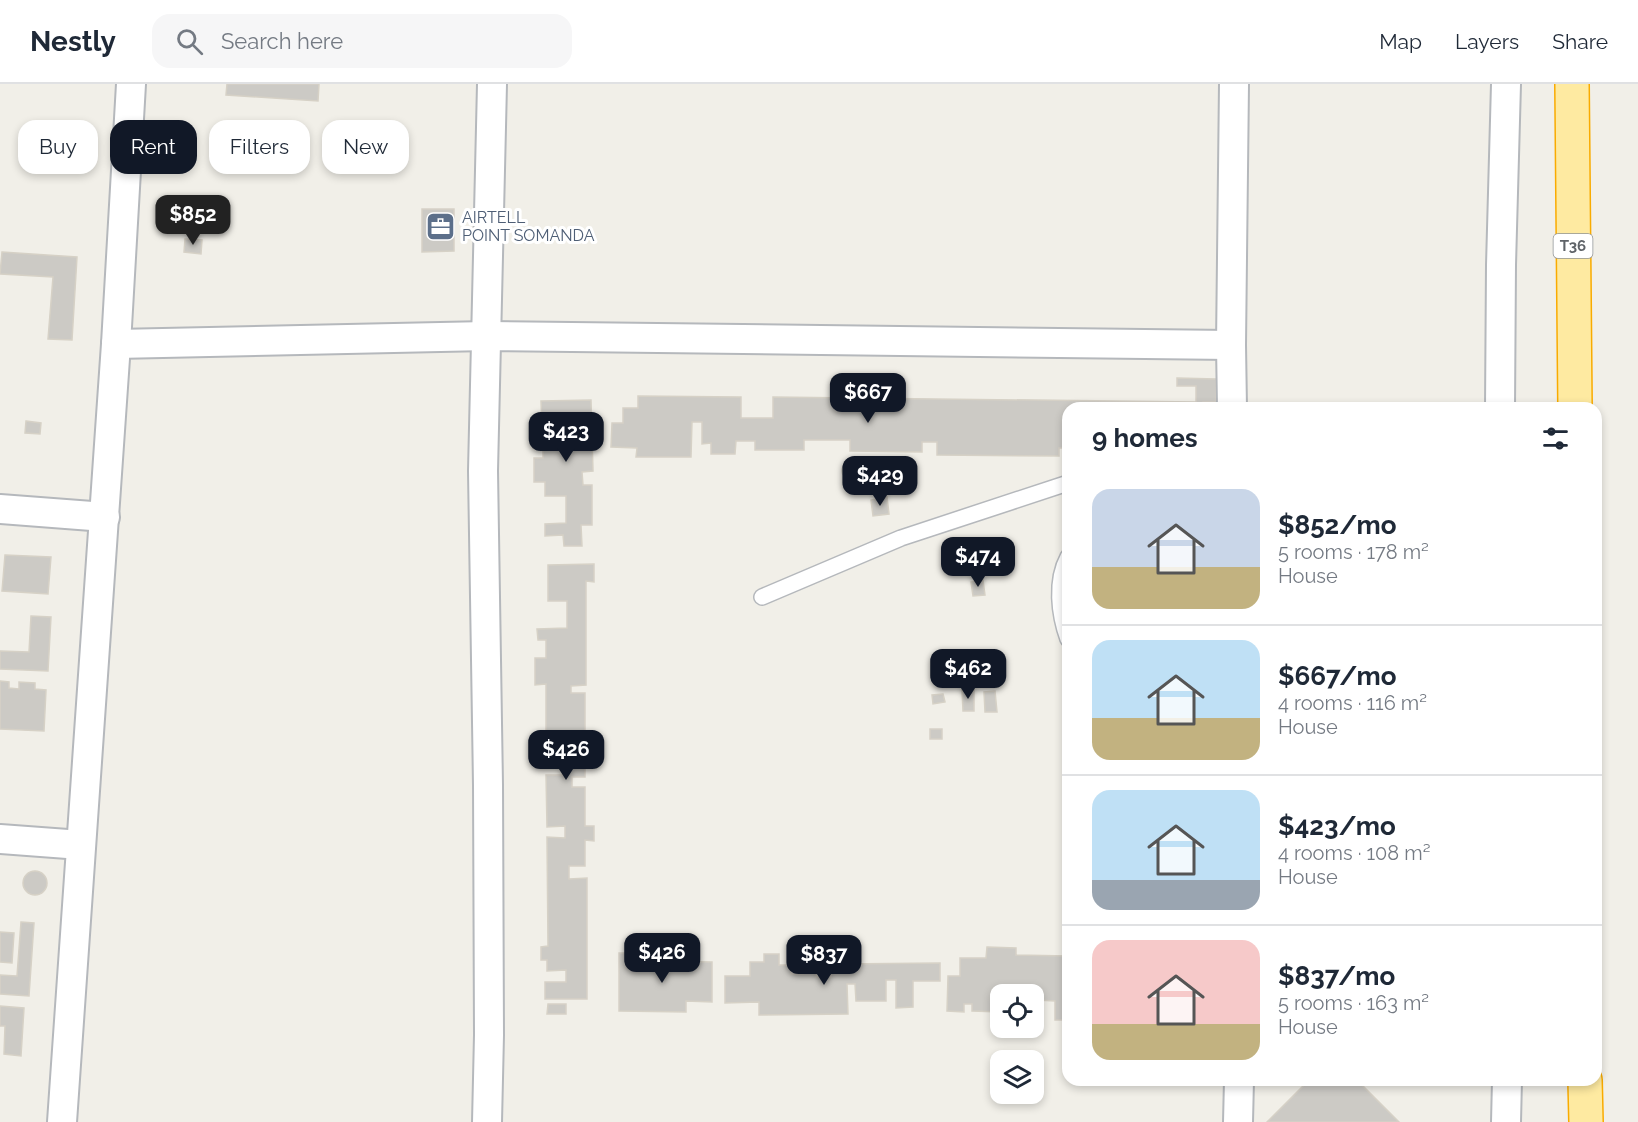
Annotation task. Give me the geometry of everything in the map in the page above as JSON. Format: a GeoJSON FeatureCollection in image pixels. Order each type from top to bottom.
{"type":"FeatureCollection","features":[{"type":"Feature","properties":{"kind":"highway","name":"T36"},"geometry":{"type":"LineString","coordinates":[[1572,84],[1575,402]]}},
{"type":"Feature","properties":{"kind":"highway"},"geometry":{"type":"LineString","coordinates":[[1585,1086],[1586,1122]]}},
{"type":"Feature","properties":{"kind":"street"},"geometry":{"type":"LineString","coordinates":[[63,1122],[117,344],[131,84]]}},
{"type":"Feature","properties":{"kind":"street"},"geometry":{"type":"LineString","coordinates":[[487,1122],[488,796],[483,471],[492,84]]}},
{"type":"Feature","properties":{"kind":"street"},"geometry":{"type":"LineString","coordinates":[[1233,402],[1231,345],[1234,84]]}},
{"type":"Feature","properties":{"kind":"street"},"geometry":{"type":"LineString","coordinates":[[1500,402],[1506,84]]}},
{"type":"Feature","properties":{"kind":"street"},"geometry":{"type":"LineString","coordinates":[[117,344],[487,336],[1231,345]]}},
{"type":"Feature","properties":{"kind":"street"},"geometry":{"type":"LineString","coordinates":[[0,509],[105,517]]}},
{"type":"Feature","properties":{"kind":"street"},"geometry":{"type":"LineString","coordinates":[[0,839],[81,845]]}},
{"type":"Feature","properties":{"kind":"street"},"geometry":{"type":"LineString","coordinates":[[1238,1122],[1239,1086]]}},
{"type":"Feature","properties":{"kind":"street"},"geometry":{"type":"LineString","coordinates":[[1506,1122],[1507,1086]]}},
{"type":"Feature","properties":{"kind":"lane"},"geometry":{"type":"LineString","coordinates":[[762,597],[901,538],[1062,485]]}},
{"type":"Feature","properties":{"kind":"lane"},"geometry":{"type":"LineString","coordinates":[[1062,576],[1059,595],[1062,615]]}},
{"type":"Feature","properties":{"kind":"building"},"geometry":{"type":"Polygon","coordinates":[[[227,84],[319,84],[318,101],[226,95],[227,84]]]}},
{"type":"Feature","properties":{"kind":"building"},"geometry":{"type":"Polygon","coordinates":[[[422,209],[454,209],[454,251],[422,252],[422,209]]]}},
{"type":"Feature","properties":{"kind":"building"},"geometry":{"type":"Polygon","coordinates":[[[185,239],[202,240],[201,254],[184,252],[185,239]]]}},
{"type":"Feature","properties":{"kind":"building"},"geometry":{"type":"Polygon","coordinates":[[[2,252],[77,257],[72,340],[48,339],[53,277],[0,274],[2,252]]]}},
{"type":"Feature","properties":{"kind":"building"},"geometry":{"type":"Polygon","coordinates":[[[1177,378],[1216,379],[1216,402],[1196,402],[1196,386],[1177,386],[1177,378]]]}},
{"type":"Feature","properties":{"kind":"building"},"geometry":{"type":"Polygon","coordinates":[[[638,396],[741,397],[741,418],[773,418],[773,397],[1196,402],[1062,402],[1062,448],[1059,448],[1059,456],[937,455],[937,442],[922,442],[922,452],[850,451],[850,440],[804,440],[804,450],[755,450],[755,441],[736,441],[735,454],[711,454],[711,443],[702,444],[702,422],[692,422],[691,457],[636,457],[637,448],[611,447],[612,423],[623,423],[623,408],[638,408],[638,396]]]}},
{"type":"Feature","properties":{"kind":"building"},"geometry":{"type":"Polygon","coordinates":[[[591,400],[593,471],[582,472],[583,485],[592,485],[592,525],[581,525],[582,546],[564,546],[563,535],[545,536],[545,524],[566,523],[566,496],[545,496],[545,482],[534,482],[534,458],[543,458],[543,448],[533,448],[532,427],[542,427],[541,401],[591,400]]]}},
{"type":"Feature","properties":{"kind":"building"},"geometry":{"type":"Polygon","coordinates":[[[26,421],[41,423],[40,434],[25,433],[26,421]]]}},
{"type":"Feature","properties":{"kind":"building"},"geometry":{"type":"Polygon","coordinates":[[[867,462],[873,464],[875,470],[873,476],[867,478],[861,476],[859,470],[861,464],[867,462]]]}},
{"type":"Feature","properties":{"kind":"building"},"geometry":{"type":"Polygon","coordinates":[[[850,463],[856,465],[858,471],[856,477],[850,479],[844,477],[842,471],[844,465],[850,463]]]}},
{"type":"Feature","properties":{"kind":"building"},"geometry":{"type":"Polygon","coordinates":[[[887,497],[889,514],[873,516],[871,500],[887,497]]]}},
{"type":"Feature","properties":{"kind":"building"},"geometry":{"type":"Polygon","coordinates":[[[5,555],[51,557],[48,594],[2,591],[5,555]]]}},
{"type":"Feature","properties":{"kind":"building"},"geometry":{"type":"Polygon","coordinates":[[[594,564],[594,582],[586,581],[586,685],[571,686],[571,693],[585,693],[585,777],[572,777],[572,787],[585,787],[585,826],[594,826],[594,841],[585,840],[585,866],[569,866],[569,879],[587,878],[587,999],[545,999],[545,982],[566,982],[566,970],[547,971],[547,960],[541,960],[541,947],[548,946],[547,837],[565,838],[565,826],[547,827],[546,775],[564,775],[564,761],[546,761],[546,684],[535,685],[535,658],[546,658],[546,640],[538,640],[537,629],[567,628],[567,601],[548,601],[548,565],[594,564]]]}},
{"type":"Feature","properties":{"kind":"building"},"geometry":{"type":"Polygon","coordinates":[[[983,580],[985,595],[973,596],[971,582],[983,580]]]}},
{"type":"Feature","properties":{"kind":"building"},"geometry":{"type":"Polygon","coordinates":[[[31,616],[51,617],[48,671],[0,669],[0,651],[29,652],[31,616]]]}},
{"type":"Feature","properties":{"kind":"building"},"geometry":{"type":"Polygon","coordinates":[[[0,681],[9,682],[9,688],[19,689],[19,682],[35,683],[35,689],[46,690],[44,731],[0,729],[0,681]]]}},
{"type":"Feature","properties":{"kind":"building"},"geometry":{"type":"Polygon","coordinates":[[[962,690],[974,690],[974,711],[963,711],[962,690]]]}},
{"type":"Feature","properties":{"kind":"building"},"geometry":{"type":"Polygon","coordinates":[[[995,691],[997,712],[985,712],[984,692],[995,691]]]}},
{"type":"Feature","properties":{"kind":"building"},"geometry":{"type":"Polygon","coordinates":[[[943,694],[945,702],[933,704],[932,695],[943,694]]]}},
{"type":"Feature","properties":{"kind":"building"},"geometry":{"type":"Polygon","coordinates":[[[930,729],[942,729],[942,739],[930,739],[930,729]]]}},
{"type":"Feature","properties":{"kind":"building"},"geometry":{"type":"Polygon","coordinates":[[[35,871],[44,874],[47,883],[44,892],[35,895],[26,892],[23,883],[26,874],[35,871]]]}},
{"type":"Feature","properties":{"kind":"building"},"geometry":{"type":"Polygon","coordinates":[[[21,922],[34,923],[29,996],[0,994],[0,975],[17,976],[21,922]]]}},
{"type":"Feature","properties":{"kind":"building"},"geometry":{"type":"Polygon","coordinates":[[[0,932],[14,933],[12,963],[0,962],[0,932]]]}},
{"type":"Feature","properties":{"kind":"building"},"geometry":{"type":"Polygon","coordinates":[[[987,947],[1016,948],[1016,955],[1062,956],[1062,1020],[1055,1020],[1055,1001],[1044,1000],[1044,984],[990,984],[990,1012],[972,1011],[972,1004],[964,1004],[964,1012],[947,1011],[948,976],[960,976],[960,958],[986,958],[987,947]]]}},
{"type":"Feature","properties":{"kind":"building"},"geometry":{"type":"Polygon","coordinates":[[[619,953],[650,953],[650,961],[712,962],[712,1002],[686,1001],[686,1012],[619,1011],[619,953]]]}},
{"type":"Feature","properties":{"kind":"building"},"geometry":{"type":"Polygon","coordinates":[[[764,954],[779,954],[779,965],[791,965],[791,974],[803,974],[803,958],[816,958],[816,977],[831,977],[831,959],[839,959],[839,964],[940,963],[940,981],[913,981],[913,1007],[896,1008],[896,980],[886,980],[886,1001],[856,1001],[855,984],[847,984],[848,1014],[759,1015],[759,1002],[725,1003],[725,976],[750,976],[750,962],[764,962],[764,954]]]}},
{"type":"Feature","properties":{"kind":"building"},"geometry":{"type":"Polygon","coordinates":[[[548,1004],[566,1004],[566,1014],[547,1014],[548,1004]]]}},
{"type":"Feature","properties":{"kind":"building"},"geometry":{"type":"Polygon","coordinates":[[[0,1006],[24,1008],[21,1056],[4,1054],[5,1026],[0,1026],[0,1006]]]}},
{"type":"Feature","properties":{"kind":"building"},"geometry":{"type":"Polygon","coordinates":[[[1303,1086],[1363,1086],[1399,1122],[1267,1122],[1303,1086]]]}},
{"type":"Feature","properties":{"kind":"place","name":"AIRTELL POINT SOMANDA"},"geometry":{"type":"Point","coordinates":[441,226]}}]}
